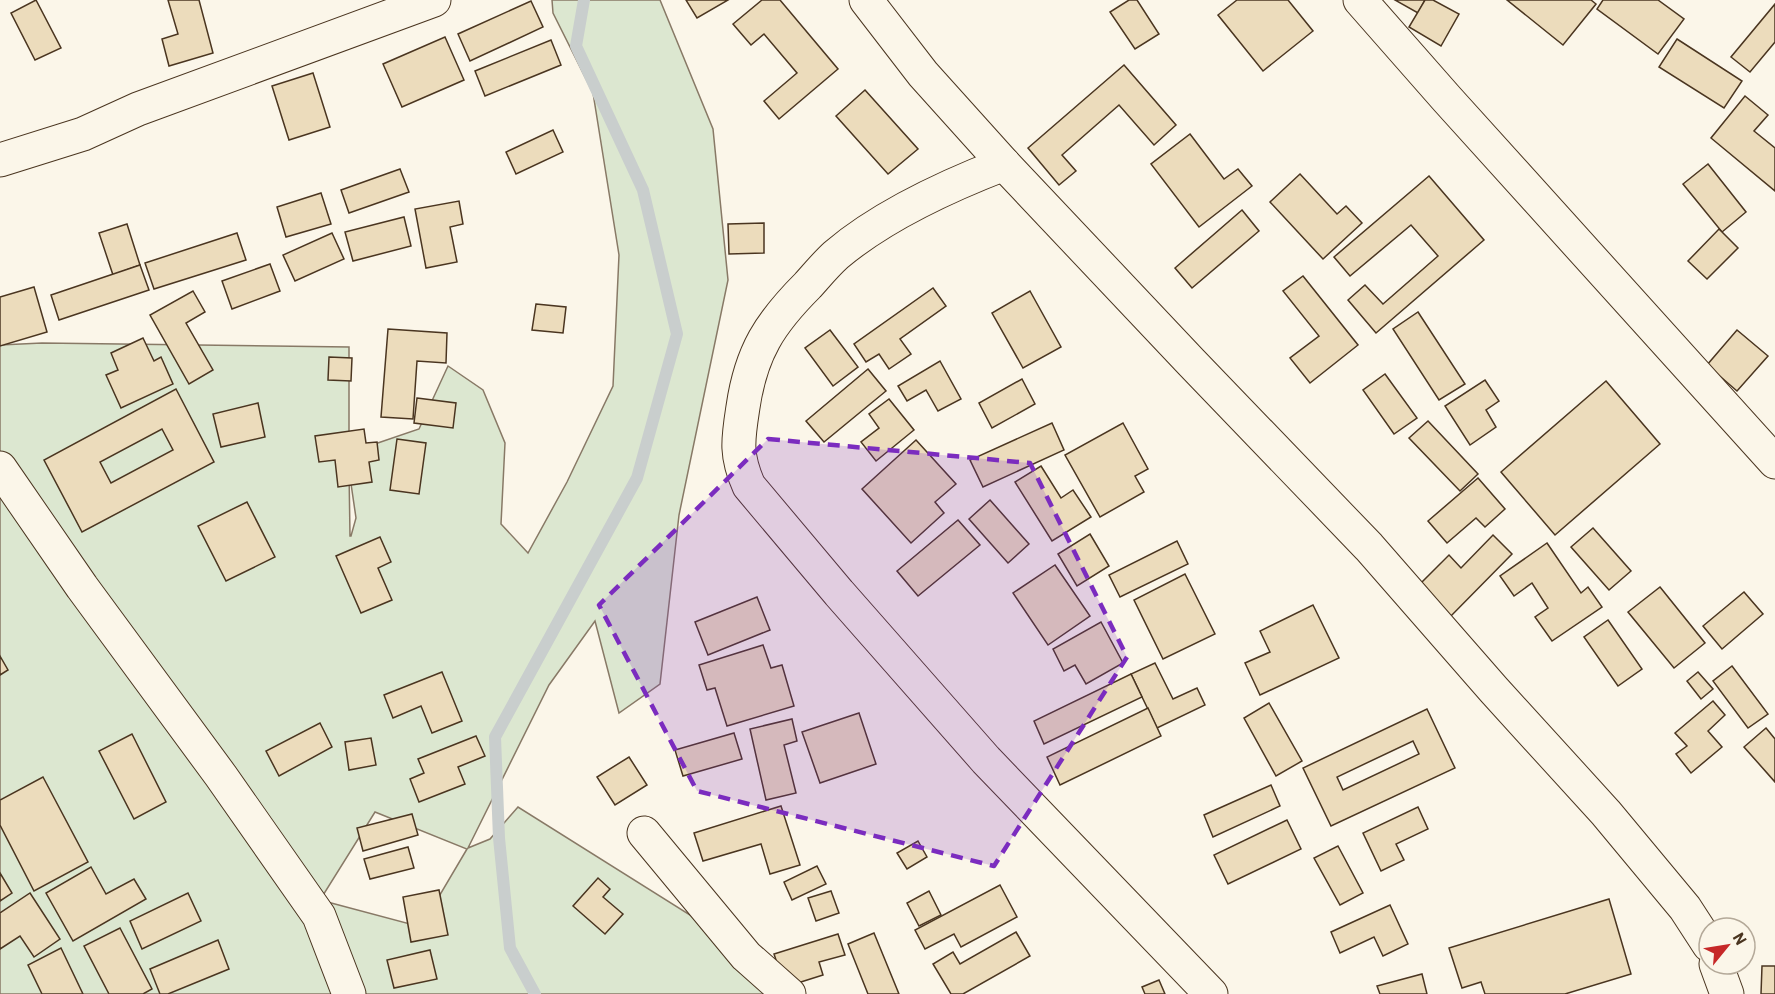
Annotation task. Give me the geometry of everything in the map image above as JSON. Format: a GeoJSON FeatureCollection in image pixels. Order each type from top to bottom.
{"type":"FeatureCollection","features":[{"type":"Feature","properties":{"kind":"street"},"geometry":{"type":"LineString","coordinates":[[0,160],[83,134],[148,105],[434,0]]}},
{"type":"Feature","properties":{"kind":"street"},"geometry":{"type":"LineString","coordinates":[[866,0],[923,74],[1004,164],[1370,547],[1494,690],[1606,813],[1685,908],[1697,926]]}},
{"type":"Feature","properties":{"kind":"street"},"geometry":{"type":"LineString","coordinates":[[1360,0],[1775,462]]}},
{"type":"Feature","properties":{"kind":"street"},"geometry":{"type":"LineString","coordinates":[[1004,164],[952,184],[876,226],[836,255],[786,307],[765,336],[752,365],[744,396],[738,436],[738,456],[749,486],[854,611],[986,760],[1211,994]]}},
{"type":"Feature","properties":{"kind":"street"},"geometry":{"type":"LineString","coordinates":[[0,468],[319,916],[349,994]]}},
{"type":"Feature","properties":{"kind":"street"},"geometry":{"type":"LineString","coordinates":[[644,833],[746,956],[789,994]]}},
{"type":"Feature","properties":{"kind":"street"},"geometry":{"type":"LineString","coordinates":[[1720,976],[1727,994]]}},
{"type":"Feature","properties":{"kind":"highlighted area"},"geometry":{"type":"Polygon","coordinates":[[[768,439],[1030,463],[1127,657],[994,866],[697,791],[599,605],[768,439]]]}},
{"type":"Feature","properties":{"kind":"green space"},"geometry":{"type":"Polygon","coordinates":[[[552,0],[660,0],[713,129],[728,280],[679,515],[660,684],[619,713],[595,621],[549,685],[468,848],[490,839],[518,807],[722,935],[774,994],[0,994],[0,345],[42,343],[349,347],[349,460],[369,446],[419,429],[448,366],[483,390],[505,443],[501,524],[528,553],[567,482],[613,386],[619,255],[593,93],[553,13],[552,0]],[[349,470],[350,536],[351,536],[356,518],[349,470]],[[375,812],[320,900],[421,927],[467,849],[375,812]]]}},
{"type":"Feature","properties":{"kind":"building"},"geometry":{"type":"Polygon","coordinates":[[[36,0],[61,48],[35,60],[11,13],[36,0]]]}},
{"type":"Feature","properties":{"kind":"building"},"geometry":{"type":"Polygon","coordinates":[[[168,0],[199,0],[213,53],[169,66],[162,39],[178,34],[168,0]]]}},
{"type":"Feature","properties":{"kind":"building"},"geometry":{"type":"Polygon","coordinates":[[[686,0],[728,0],[697,18],[686,0]]]}},
{"type":"Feature","properties":{"kind":"building"},"geometry":{"type":"Polygon","coordinates":[[[762,0],[780,0],[838,69],[779,119],[764,101],[797,73],[764,34],[751,45],[733,24],[762,0]]]}},
{"type":"Feature","properties":{"kind":"building"},"geometry":{"type":"Polygon","coordinates":[[[1129,0],[1137,0],[1159,34],[1135,49],[1110,12],[1129,0]]]}},
{"type":"Feature","properties":{"kind":"building"},"geometry":{"type":"Polygon","coordinates":[[[1237,0],[1288,0],[1313,31],[1263,71],[1218,15],[1237,0]]]}},
{"type":"Feature","properties":{"kind":"building"},"geometry":{"type":"Polygon","coordinates":[[[1395,0],[1425,0],[1418,13],[1395,0]]]}},
{"type":"Feature","properties":{"kind":"building"},"geometry":{"type":"Polygon","coordinates":[[[1425,0],[1433,0],[1459,14],[1441,46],[1409,27],[1425,0]]]}},
{"type":"Feature","properties":{"kind":"building"},"geometry":{"type":"Polygon","coordinates":[[[1507,0],[1591,0],[1596,4],[1563,45],[1507,0]]]}},
{"type":"Feature","properties":{"kind":"building"},"geometry":{"type":"Polygon","coordinates":[[[1603,0],[1658,0],[1684,19],[1658,54],[1597,9],[1603,0]]]}},
{"type":"Feature","properties":{"kind":"building"},"geometry":{"type":"Polygon","coordinates":[[[531,1],[543,27],[470,61],[458,34],[531,1]]]}},
{"type":"Feature","properties":{"kind":"building"},"geometry":{"type":"Polygon","coordinates":[[[1775,4],[1775,42],[1750,72],[1731,57],[1775,4]]]}},
{"type":"Feature","properties":{"kind":"building"},"geometry":{"type":"Polygon","coordinates":[[[445,37],[464,80],[402,107],[383,64],[445,37]]]}},
{"type":"Feature","properties":{"kind":"building"},"geometry":{"type":"Polygon","coordinates":[[[1677,39],[1742,81],[1724,108],[1659,67],[1677,39]]]}},
{"type":"Feature","properties":{"kind":"building"},"geometry":{"type":"Polygon","coordinates":[[[551,40],[561,65],[485,96],[475,71],[551,40]]]}},
{"type":"Feature","properties":{"kind":"building"},"geometry":{"type":"Polygon","coordinates":[[[1124,65],[1176,125],[1154,145],[1119,105],[1062,155],[1076,171],[1059,185],[1028,148],[1124,65]]]}},
{"type":"Feature","properties":{"kind":"building"},"geometry":{"type":"Polygon","coordinates":[[[313,73],[330,127],[289,140],[272,86],[313,73]]]}},
{"type":"Feature","properties":{"kind":"building"},"geometry":{"type":"Polygon","coordinates":[[[865,90],[918,149],[888,174],[836,116],[865,90]]]}},
{"type":"Feature","properties":{"kind":"building"},"geometry":{"type":"Polygon","coordinates":[[[1745,96],[1768,115],[1754,131],[1775,148],[1775,191],[1711,138],[1745,96]]]}},
{"type":"Feature","properties":{"kind":"building"},"geometry":{"type":"Polygon","coordinates":[[[553,130],[563,152],[516,174],[506,152],[553,130]]]}},
{"type":"Feature","properties":{"kind":"building"},"geometry":{"type":"Polygon","coordinates":[[[1190,134],[1224,179],[1238,169],[1252,186],[1199,227],[1151,164],[1190,134]]]}},
{"type":"Feature","properties":{"kind":"building"},"geometry":{"type":"Polygon","coordinates":[[[1708,164],[1746,212],[1722,232],[1683,184],[1708,164]]]}},
{"type":"Feature","properties":{"kind":"building"},"geometry":{"type":"Polygon","coordinates":[[[400,169],[409,192],[349,213],[341,190],[400,169]]]}},
{"type":"Feature","properties":{"kind":"building"},"geometry":{"type":"Polygon","coordinates":[[[1300,174],[1337,214],[1346,206],[1362,223],[1323,259],[1270,202],[1300,174]]]}},
{"type":"Feature","properties":{"kind":"building"},"geometry":{"type":"Polygon","coordinates":[[[1429,176],[1484,240],[1376,333],[1348,300],[1365,285],[1383,304],[1438,256],[1411,225],[1350,276],[1334,257],[1429,176]]]}},
{"type":"Feature","properties":{"kind":"building"},"geometry":{"type":"Polygon","coordinates":[[[321,193],[331,224],[286,237],[277,207],[321,193]]]}},
{"type":"Feature","properties":{"kind":"building"},"geometry":{"type":"Polygon","coordinates":[[[459,201],[463,224],[450,227],[457,262],[426,268],[415,209],[459,201]]]}},
{"type":"Feature","properties":{"kind":"building"},"geometry":{"type":"Polygon","coordinates":[[[1242,210],[1259,231],[1192,288],[1175,268],[1242,210]]]}},
{"type":"Feature","properties":{"kind":"building"},"geometry":{"type":"Polygon","coordinates":[[[404,217],[411,246],[353,261],[345,232],[404,217]]]}},
{"type":"Feature","properties":{"kind":"building"},"geometry":{"type":"Polygon","coordinates":[[[764,223],[764,253],[729,254],[728,224],[764,223]]]}},
{"type":"Feature","properties":{"kind":"building"},"geometry":{"type":"Polygon","coordinates":[[[127,224],[140,265],[113,275],[99,233],[127,224]]]}},
{"type":"Feature","properties":{"kind":"building"},"geometry":{"type":"Polygon","coordinates":[[[1719,229],[1738,248],[1707,279],[1688,261],[1719,229]]]}},
{"type":"Feature","properties":{"kind":"building"},"geometry":{"type":"Polygon","coordinates":[[[237,233],[246,260],[154,289],[145,263],[237,233]]]}},
{"type":"Feature","properties":{"kind":"building"},"geometry":{"type":"Polygon","coordinates":[[[332,233],[344,259],[295,281],[283,255],[332,233]]]}},
{"type":"Feature","properties":{"kind":"building"},"geometry":{"type":"Polygon","coordinates":[[[270,264],[280,291],[232,309],[222,281],[270,264]]]}},
{"type":"Feature","properties":{"kind":"building"},"geometry":{"type":"Polygon","coordinates":[[[140,265],[149,290],[59,320],[51,295],[140,265]]]}},
{"type":"Feature","properties":{"kind":"building"},"geometry":{"type":"Polygon","coordinates":[[[1303,276],[1358,345],[1310,383],[1290,358],[1319,336],[1283,291],[1303,276]]]}},
{"type":"Feature","properties":{"kind":"building"},"geometry":{"type":"Polygon","coordinates":[[[34,287],[47,332],[0,346],[0,297],[34,287]]]}},
{"type":"Feature","properties":{"kind":"building"},"geometry":{"type":"Polygon","coordinates":[[[933,288],[946,306],[900,339],[911,354],[889,369],[879,354],[866,362],[854,344],[933,288]]]}},
{"type":"Feature","properties":{"kind":"building"},"geometry":{"type":"Polygon","coordinates":[[[193,291],[205,312],[186,323],[213,370],[189,384],[150,315],[193,291]]]}},
{"type":"Feature","properties":{"kind":"building"},"geometry":{"type":"Polygon","coordinates":[[[1030,291],[1061,347],[1023,368],[992,313],[1030,291]]]}},
{"type":"Feature","properties":{"kind":"building"},"geometry":{"type":"Polygon","coordinates":[[[536,304],[566,307],[563,333],[532,330],[536,304]]]}},
{"type":"Feature","properties":{"kind":"building"},"geometry":{"type":"Polygon","coordinates":[[[1418,312],[1465,384],[1439,400],[1393,329],[1418,312]]]}},
{"type":"Feature","properties":{"kind":"building"},"geometry":{"type":"Polygon","coordinates":[[[388,329],[447,333],[446,363],[417,361],[413,419],[381,417],[388,329]]]}},
{"type":"Feature","properties":{"kind":"building"},"geometry":{"type":"Polygon","coordinates":[[[830,330],[858,367],[833,386],[805,348],[830,330]]]}},
{"type":"Feature","properties":{"kind":"building"},"geometry":{"type":"Polygon","coordinates":[[[1737,330],[1768,356],[1737,391],[1707,365],[1737,330]]]}},
{"type":"Feature","properties":{"kind":"building"},"geometry":{"type":"Polygon","coordinates":[[[143,338],[154,361],[161,357],[173,384],[121,408],[106,375],[118,370],[111,353],[143,338]]]}},
{"type":"Feature","properties":{"kind":"building"},"geometry":{"type":"Polygon","coordinates":[[[329,357],[352,358],[351,381],[328,380],[329,357]]]}},
{"type":"Feature","properties":{"kind":"building"},"geometry":{"type":"Polygon","coordinates":[[[940,361],[961,399],[938,411],[926,390],[907,401],[898,386],[940,361]]]}},
{"type":"Feature","properties":{"kind":"building"},"geometry":{"type":"Polygon","coordinates":[[[868,369],[886,391],[824,442],[806,421],[868,369]]]}},
{"type":"Feature","properties":{"kind":"building"},"geometry":{"type":"Polygon","coordinates":[[[1385,374],[1417,418],[1394,434],[1363,390],[1385,374]]]}},
{"type":"Feature","properties":{"kind":"building"},"geometry":{"type":"Polygon","coordinates":[[[1022,379],[1035,404],[992,428],[979,403],[1022,379]]]}},
{"type":"Feature","properties":{"kind":"building"},"geometry":{"type":"Polygon","coordinates":[[[1485,380],[1499,401],[1486,410],[1496,427],[1470,445],[1445,406],[1485,380]]]}},
{"type":"Feature","properties":{"kind":"building"},"geometry":{"type":"Polygon","coordinates":[[[1606,381],[1660,444],[1555,535],[1501,472],[1606,381]]]}},
{"type":"Feature","properties":{"kind":"building"},"geometry":{"type":"Polygon","coordinates":[[[176,389],[214,462],[82,532],[44,460],[176,389]],[[162,429],[100,462],[111,483],[173,450],[162,429]]]}},
{"type":"Feature","properties":{"kind":"building"},"geometry":{"type":"Polygon","coordinates":[[[417,398],[456,403],[453,428],[414,423],[417,398]]]}},
{"type":"Feature","properties":{"kind":"building"},"geometry":{"type":"Polygon","coordinates":[[[889,399],[914,430],[876,461],[861,442],[879,428],[869,414],[889,399]]]}},
{"type":"Feature","properties":{"kind":"building"},"geometry":{"type":"Polygon","coordinates":[[[258,403],[265,437],[221,447],[213,414],[258,403]]]}},
{"type":"Feature","properties":{"kind":"building"},"geometry":{"type":"Polygon","coordinates":[[[1428,421],[1478,474],[1460,491],[1409,438],[1428,421]]]}},
{"type":"Feature","properties":{"kind":"building"},"geometry":{"type":"Polygon","coordinates":[[[1052,423],[1064,450],[983,487],[970,460],[1052,423]]]}},
{"type":"Feature","properties":{"kind":"building"},"geometry":{"type":"Polygon","coordinates":[[[1123,423],[1148,469],[1135,476],[1144,492],[1100,517],[1065,455],[1123,423]]]}},
{"type":"Feature","properties":{"kind":"building"},"geometry":{"type":"Polygon","coordinates":[[[364,429],[366,443],[377,442],[379,460],[369,462],[372,482],[338,487],[335,460],[319,462],[315,436],[364,429]]]}},
{"type":"Feature","properties":{"kind":"building"},"geometry":{"type":"Polygon","coordinates":[[[397,439],[426,443],[419,494],[390,490],[397,439]]]}},
{"type":"Feature","properties":{"kind":"building"},"geometry":{"type":"Polygon","coordinates":[[[916,440],[956,484],[935,502],[944,513],[911,543],[862,489],[916,440]]]}},
{"type":"Feature","properties":{"kind":"building"},"geometry":{"type":"Polygon","coordinates":[[[1041,466],[1061,498],[1073,490],[1091,517],[1052,541],[1015,482],[1041,466]]]}},
{"type":"Feature","properties":{"kind":"building"},"geometry":{"type":"Polygon","coordinates":[[[1478,478],[1505,509],[1485,527],[1476,518],[1447,543],[1428,521],[1478,478]]]}},
{"type":"Feature","properties":{"kind":"building"},"geometry":{"type":"Polygon","coordinates":[[[990,500],[1029,544],[1008,563],[969,519],[990,500]]]}},
{"type":"Feature","properties":{"kind":"building"},"geometry":{"type":"Polygon","coordinates":[[[247,502],[275,557],[226,581],[198,526],[247,502]]]}},
{"type":"Feature","properties":{"kind":"building"},"geometry":{"type":"Polygon","coordinates":[[[958,520],[980,545],[918,596],[897,571],[958,520]]]}},
{"type":"Feature","properties":{"kind":"building"},"geometry":{"type":"Polygon","coordinates":[[[1593,528],[1631,571],[1609,590],[1571,547],[1593,528]]]}},
{"type":"Feature","properties":{"kind":"building"},"geometry":{"type":"Polygon","coordinates":[[[1090,534],[1109,566],[1077,586],[1058,554],[1090,534]]]}},
{"type":"Feature","properties":{"kind":"building"},"geometry":{"type":"Polygon","coordinates":[[[1493,535],[1512,554],[1448,619],[1417,587],[1449,555],[1461,568],[1493,535]]]}},
{"type":"Feature","properties":{"kind":"building"},"geometry":{"type":"Polygon","coordinates":[[[380,537],[391,562],[378,568],[392,600],[361,613],[336,556],[380,537]]]}},
{"type":"Feature","properties":{"kind":"building"},"geometry":{"type":"Polygon","coordinates":[[[1177,541],[1188,564],[1120,597],[1109,575],[1177,541]]]}},
{"type":"Feature","properties":{"kind":"building"},"geometry":{"type":"Polygon","coordinates":[[[1547,543],[1581,593],[1588,587],[1602,607],[1552,641],[1535,617],[1548,608],[1532,583],[1514,596],[1500,576],[1547,543]]]}},
{"type":"Feature","properties":{"kind":"building"},"geometry":{"type":"Polygon","coordinates":[[[1055,565],[1090,616],[1048,645],[1013,593],[1055,565]]]}},
{"type":"Feature","properties":{"kind":"building"},"geometry":{"type":"Polygon","coordinates":[[[1185,574],[1215,634],[1163,659],[1134,600],[1185,574]]]}},
{"type":"Feature","properties":{"kind":"building"},"geometry":{"type":"Polygon","coordinates":[[[1660,587],[1705,643],[1674,668],[1628,612],[1660,587]]]}},
{"type":"Feature","properties":{"kind":"building"},"geometry":{"type":"Polygon","coordinates":[[[1744,592],[1763,614],[1722,649],[1703,626],[1744,592]]]}},
{"type":"Feature","properties":{"kind":"building"},"geometry":{"type":"Polygon","coordinates":[[[757,597],[770,630],[708,655],[695,622],[757,597]]]}},
{"type":"Feature","properties":{"kind":"building"},"geometry":{"type":"Polygon","coordinates":[[[1313,605],[1339,658],[1260,695],[1245,663],[1270,652],[1260,631],[1313,605]]]}},
{"type":"Feature","properties":{"kind":"building"},"geometry":{"type":"Polygon","coordinates":[[[1608,620],[1642,669],[1618,686],[1584,637],[1608,620]]]}},
{"type":"Feature","properties":{"kind":"building"},"geometry":{"type":"Polygon","coordinates":[[[1101,622],[1123,663],[1086,684],[1075,665],[1064,671],[1053,649],[1101,622]]]}},
{"type":"Feature","properties":{"kind":"building"},"geometry":{"type":"Polygon","coordinates":[[[763,645],[771,668],[782,665],[794,706],[727,726],[715,688],[707,690],[699,665],[763,645]]]}},
{"type":"Feature","properties":{"kind":"building"},"geometry":{"type":"Polygon","coordinates":[[[0,656],[8,670],[0,675],[0,656]]]}},
{"type":"Feature","properties":{"kind":"building"},"geometry":{"type":"Polygon","coordinates":[[[1155,663],[1173,699],[1197,688],[1205,705],[1157,728],[1131,674],[1155,663]]]}},
{"type":"Feature","properties":{"kind":"building"},"geometry":{"type":"Polygon","coordinates":[[[1732,666],[1768,714],[1748,728],[1713,681],[1732,666]]]}},
{"type":"Feature","properties":{"kind":"building"},"geometry":{"type":"Polygon","coordinates":[[[442,672],[462,721],[432,733],[421,706],[393,718],[384,695],[442,672]]]}},
{"type":"Feature","properties":{"kind":"building"},"geometry":{"type":"Polygon","coordinates":[[[1698,672],[1713,689],[1701,699],[1687,681],[1698,672]]]}},
{"type":"Feature","properties":{"kind":"building"},"geometry":{"type":"Polygon","coordinates":[[[1131,674],[1142,697],[1044,744],[1034,721],[1131,674]]]}},
{"type":"Feature","properties":{"kind":"building"},"geometry":{"type":"Polygon","coordinates":[[[1713,701],[1725,715],[1708,731],[1722,747],[1691,773],[1676,754],[1687,746],[1675,733],[1713,701]]]}},
{"type":"Feature","properties":{"kind":"building"},"geometry":{"type":"Polygon","coordinates":[[[1269,703],[1302,761],[1276,776],[1244,718],[1269,703]]]}},
{"type":"Feature","properties":{"kind":"building"},"geometry":{"type":"Polygon","coordinates":[[[1148,708],[1161,736],[1060,785],[1047,757],[1148,708]]]}},
{"type":"Feature","properties":{"kind":"building"},"geometry":{"type":"Polygon","coordinates":[[[1427,709],[1455,768],[1331,826],[1303,768],[1427,709]],[[1413,741],[1337,777],[1343,790],[1419,754],[1413,741]]]}},
{"type":"Feature","properties":{"kind":"building"},"geometry":{"type":"Polygon","coordinates":[[[859,713],[876,764],[820,783],[802,732],[859,713]]]}},
{"type":"Feature","properties":{"kind":"building"},"geometry":{"type":"Polygon","coordinates":[[[792,719],[797,741],[784,745],[796,793],[766,800],[750,729],[792,719]]]}},
{"type":"Feature","properties":{"kind":"building"},"geometry":{"type":"Polygon","coordinates":[[[320,723],[332,747],[279,776],[266,751],[320,723]]]}},
{"type":"Feature","properties":{"kind":"building"},"geometry":{"type":"Polygon","coordinates":[[[1766,728],[1775,739],[1775,782],[1744,747],[1766,728]]]}},
{"type":"Feature","properties":{"kind":"building"},"geometry":{"type":"Polygon","coordinates":[[[734,733],[742,759],[683,776],[675,750],[734,733]]]}},
{"type":"Feature","properties":{"kind":"building"},"geometry":{"type":"Polygon","coordinates":[[[132,734],[166,802],[134,819],[99,751],[132,734]]]}},
{"type":"Feature","properties":{"kind":"building"},"geometry":{"type":"Polygon","coordinates":[[[476,736],[485,756],[458,767],[465,784],[419,802],[410,779],[424,773],[418,759],[476,736]]]}},
{"type":"Feature","properties":{"kind":"building"},"geometry":{"type":"Polygon","coordinates":[[[371,738],[376,765],[349,770],[345,742],[371,738]]]}},
{"type":"Feature","properties":{"kind":"building"},"geometry":{"type":"Polygon","coordinates":[[[629,757],[647,785],[615,805],[597,777],[629,757]]]}},
{"type":"Feature","properties":{"kind":"building"},"geometry":{"type":"Polygon","coordinates":[[[43,777],[88,862],[34,891],[0,825],[0,800],[43,777]]]}},
{"type":"Feature","properties":{"kind":"building"},"geometry":{"type":"Polygon","coordinates":[[[1271,785],[1280,806],[1213,837],[1204,815],[1271,785]]]}},
{"type":"Feature","properties":{"kind":"building"},"geometry":{"type":"Polygon","coordinates":[[[781,806],[800,865],[770,874],[761,844],[703,861],[694,833],[781,806]]]}},
{"type":"Feature","properties":{"kind":"building"},"geometry":{"type":"Polygon","coordinates":[[[1418,807],[1428,829],[1396,844],[1404,860],[1381,871],[1363,833],[1418,807]]]}},
{"type":"Feature","properties":{"kind":"building"},"geometry":{"type":"Polygon","coordinates":[[[412,814],[418,835],[363,851],[357,828],[412,814]]]}},
{"type":"Feature","properties":{"kind":"building"},"geometry":{"type":"Polygon","coordinates":[[[1287,820],[1301,849],[1228,884],[1214,855],[1287,820]]]}},
{"type":"Feature","properties":{"kind":"building"},"geometry":{"type":"Polygon","coordinates":[[[918,841],[927,857],[907,869],[897,853],[918,841]]]}},
{"type":"Feature","properties":{"kind":"building"},"geometry":{"type":"Polygon","coordinates":[[[1338,846],[1363,893],[1340,905],[1314,858],[1338,846]]]}},
{"type":"Feature","properties":{"kind":"building"},"geometry":{"type":"Polygon","coordinates":[[[408,847],[414,868],[370,879],[364,859],[408,847]]]}},
{"type":"Feature","properties":{"kind":"building"},"geometry":{"type":"Polygon","coordinates":[[[817,866],[826,884],[792,900],[784,882],[817,866]]]}},
{"type":"Feature","properties":{"kind":"building"},"geometry":{"type":"Polygon","coordinates":[[[91,867],[106,894],[134,879],[146,899],[73,941],[46,893],[91,867]]]}},
{"type":"Feature","properties":{"kind":"building"},"geometry":{"type":"Polygon","coordinates":[[[0,873],[12,893],[0,901],[0,873]]]}},
{"type":"Feature","properties":{"kind":"building"},"geometry":{"type":"Polygon","coordinates":[[[598,878],[610,889],[603,897],[623,914],[605,934],[573,906],[598,878]]]}},
{"type":"Feature","properties":{"kind":"building"},"geometry":{"type":"Polygon","coordinates":[[[1000,885],[1017,917],[961,947],[954,934],[925,949],[915,930],[1000,885]]]}},
{"type":"Feature","properties":{"kind":"building"},"geometry":{"type":"Polygon","coordinates":[[[439,890],[448,935],[411,942],[403,897],[439,890]]]}},
{"type":"Feature","properties":{"kind":"building"},"geometry":{"type":"Polygon","coordinates":[[[831,891],[839,913],[816,921],[808,898],[831,891]]]}},
{"type":"Feature","properties":{"kind":"building"},"geometry":{"type":"Polygon","coordinates":[[[929,891],[941,915],[919,926],[907,903],[929,891]]]}},
{"type":"Feature","properties":{"kind":"building"},"geometry":{"type":"Polygon","coordinates":[[[30,893],[60,939],[34,957],[20,936],[0,949],[0,913],[30,893]]]}},
{"type":"Feature","properties":{"kind":"building"},"geometry":{"type":"Polygon","coordinates":[[[188,893],[201,921],[142,949],[130,921],[188,893]]]}},
{"type":"Feature","properties":{"kind":"building"},"geometry":{"type":"Polygon","coordinates":[[[1609,899],[1631,974],[1565,994],[1485,994],[1481,982],[1462,988],[1449,948],[1609,899]]]}},
{"type":"Feature","properties":{"kind":"building"},"geometry":{"type":"Polygon","coordinates":[[[1390,905],[1408,944],[1383,956],[1374,937],[1340,953],[1331,932],[1390,905]]]}},
{"type":"Feature","properties":{"kind":"building"},"geometry":{"type":"Polygon","coordinates":[[[120,928],[152,989],[143,994],[109,994],[84,946],[120,928]]]}},
{"type":"Feature","properties":{"kind":"building"},"geometry":{"type":"Polygon","coordinates":[[[1016,932],[1030,956],[963,994],[951,994],[933,964],[953,952],[960,964],[1016,932]]]}},
{"type":"Feature","properties":{"kind":"building"},"geometry":{"type":"Polygon","coordinates":[[[874,933],[899,994],[868,994],[848,944],[874,933]]]}},
{"type":"Feature","properties":{"kind":"building"},"geometry":{"type":"Polygon","coordinates":[[[838,934],[845,955],[819,962],[823,975],[785,987],[774,954],[838,934]]]}},
{"type":"Feature","properties":{"kind":"building"},"geometry":{"type":"Polygon","coordinates":[[[218,940],[229,969],[168,994],[160,994],[150,969],[218,940]]]}},
{"type":"Feature","properties":{"kind":"building"},"geometry":{"type":"Polygon","coordinates":[[[61,948],[83,994],[42,994],[28,965],[61,948]]]}},
{"type":"Feature","properties":{"kind":"building"},"geometry":{"type":"Polygon","coordinates":[[[430,950],[437,979],[394,988],[387,960],[430,950]]]}},
{"type":"Feature","properties":{"kind":"building"},"geometry":{"type":"Polygon","coordinates":[[[1762,966],[1775,966],[1775,994],[1761,994],[1762,966]]]}},
{"type":"Feature","properties":{"kind":"building"},"geometry":{"type":"Polygon","coordinates":[[[1422,974],[1427,994],[1380,994],[1377,986],[1422,974]]]}},
{"type":"Feature","properties":{"kind":"building"},"geometry":{"type":"Polygon","coordinates":[[[1159,980],[1165,994],[1145,994],[1142,987],[1159,980]]]}},
{"type":"Feature","properties":{"kind":"waterway"},"geometry":{"type":"LineString","coordinates":[[535,994],[510,948],[499,838],[495,737],[637,478],[677,334],[643,190],[576,46],[584,0]]}}]}
